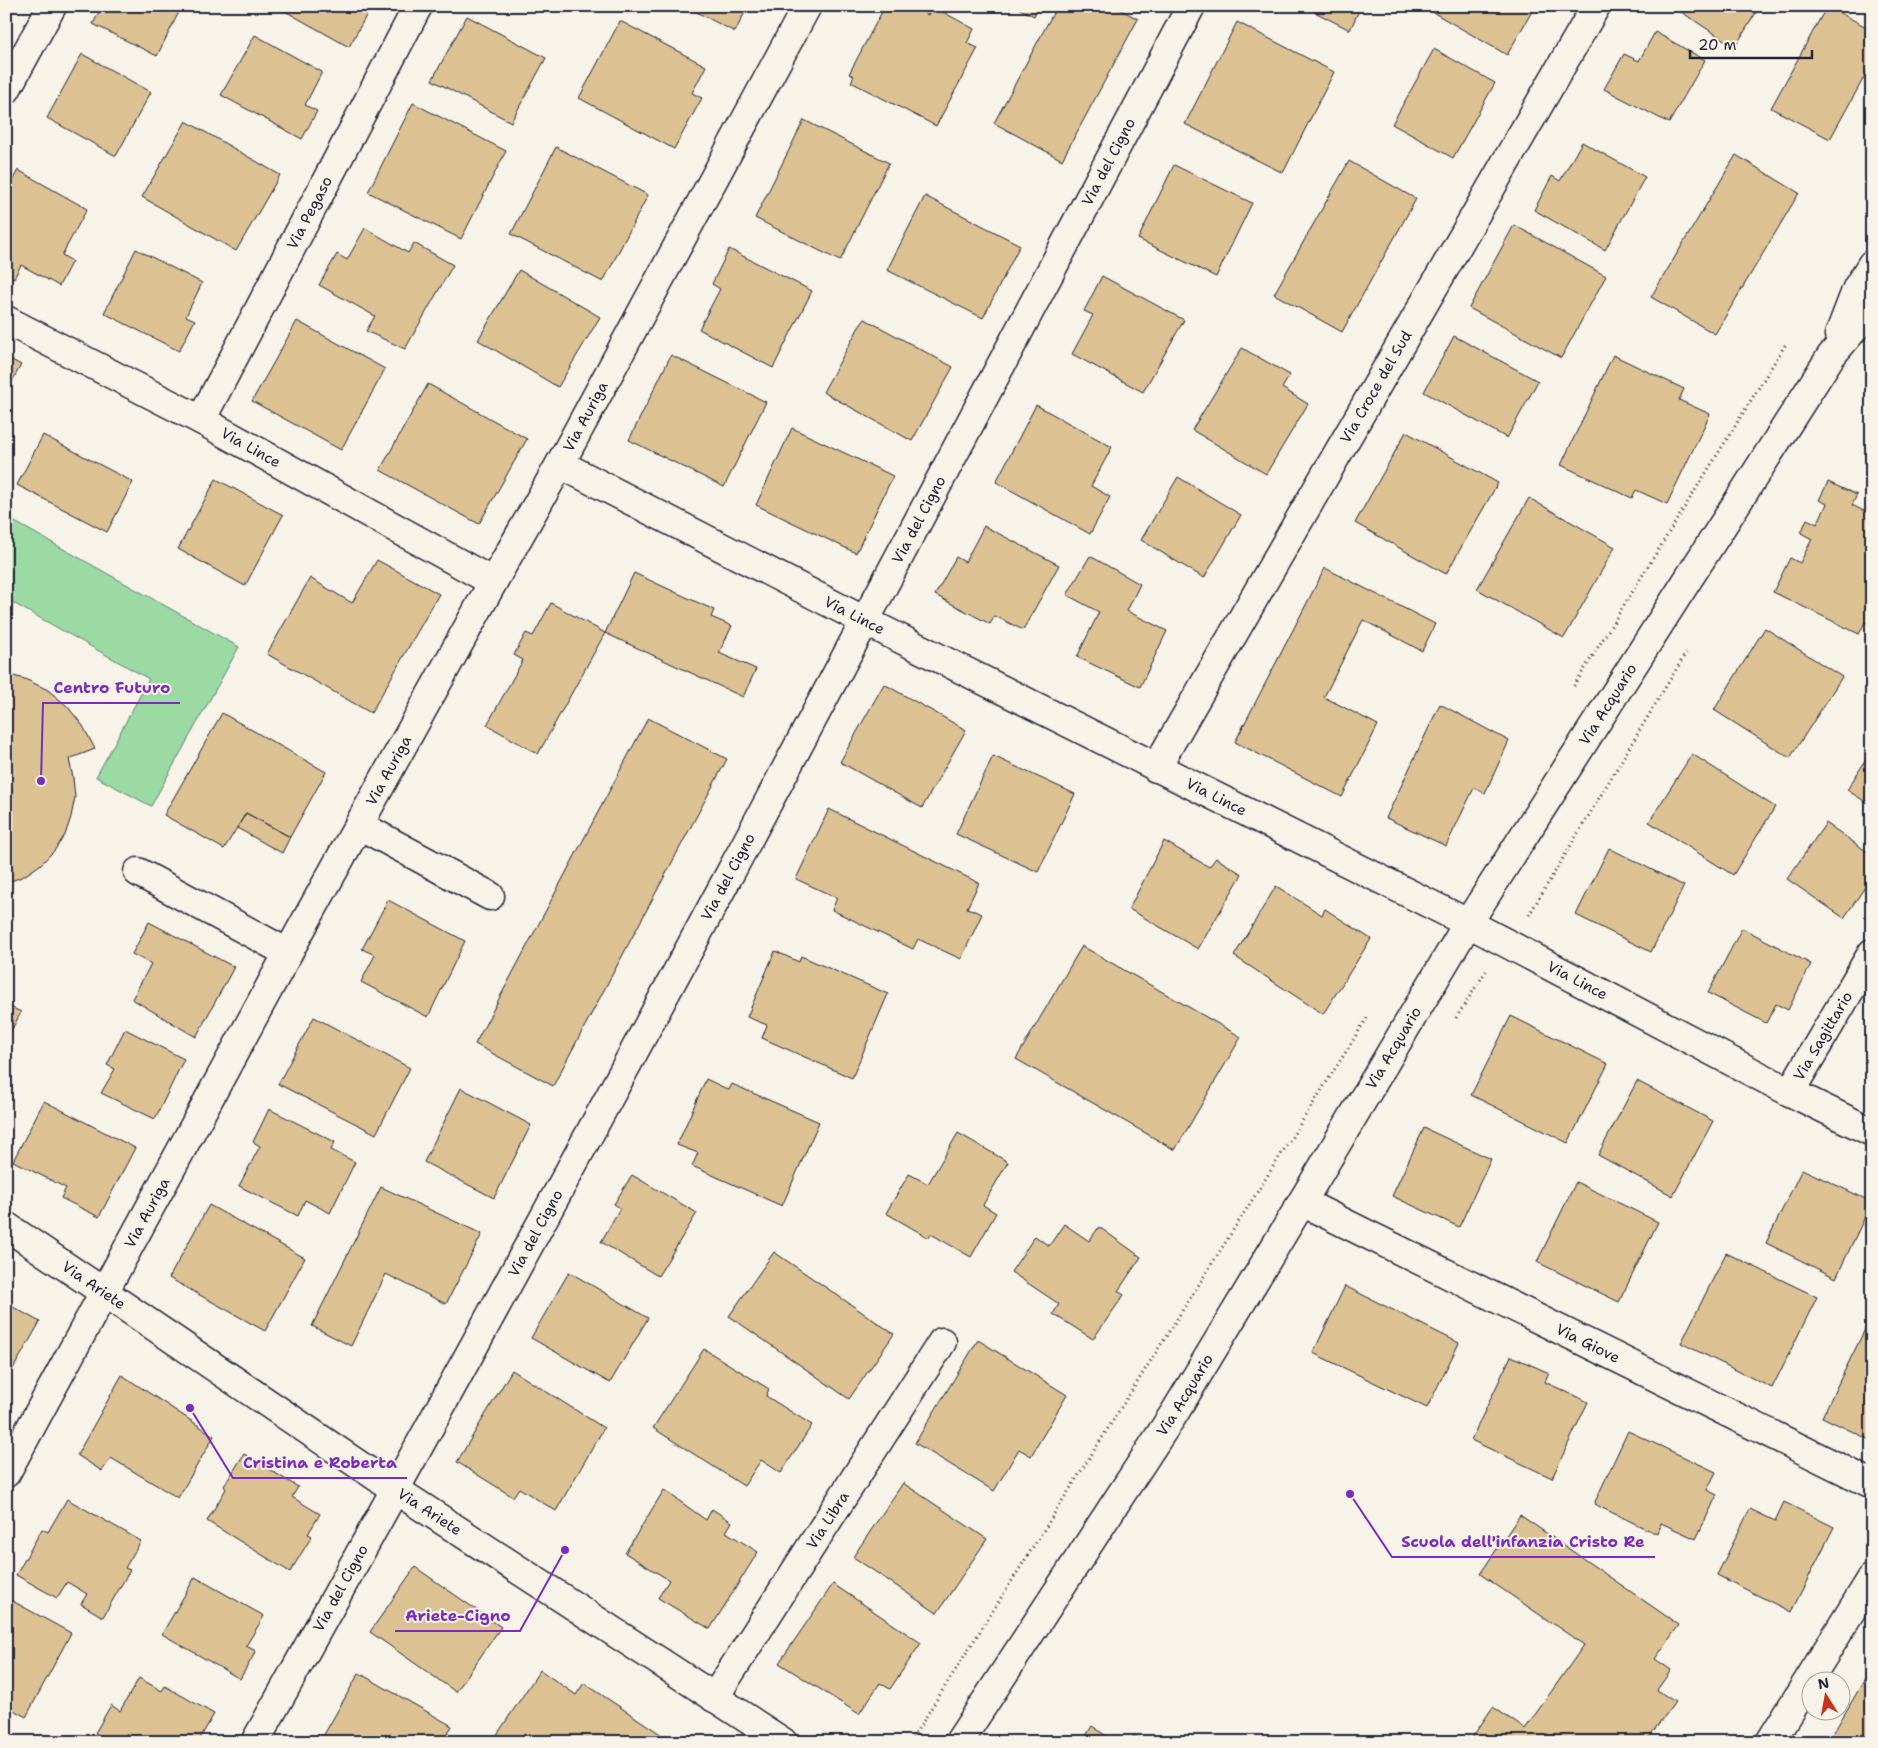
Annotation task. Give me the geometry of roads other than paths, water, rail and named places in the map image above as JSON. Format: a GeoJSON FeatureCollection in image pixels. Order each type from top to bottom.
{"type":"FeatureCollection","features":[{"type":"Feature","properties":{"kind":"street"},"geometry":{"type":"LineString","coordinates":[[6,90],[52,6]]}},
{"type":"Feature","properties":{"kind":"street","name":"Via Pegaso"},"geometry":{"type":"LineString","coordinates":[[201,420],[418,6]]}},
{"type":"Feature","properties":{"kind":"street","name":"Via Auriga"},"geometry":{"type":"LineString","coordinates":[[6,1473],[288,953],[492,582],[560,464],[807,6]]}},
{"type":"Feature","properties":{"kind":"street","name":"Via del Cigno"},"geometry":{"type":"LineString","coordinates":[[255,1742],[396,1490],[865,622],[1191,6]]}},
{"type":"Feature","properties":{"kind":"street","name":"Via Croce del Sud"},"geometry":{"type":"LineString","coordinates":[[1156,768],[1596,6]]}},
{"type":"Feature","properties":{"kind":"street","name":"Via Acquario"},"geometry":{"type":"LineString","coordinates":[[1831,356],[1857,288],[1872,264]]}},
{"type":"Feature","properties":{"kind":"street","name":"Via Acquario"},"geometry":{"type":"LineString","coordinates":[[959,1742],[1175,1412],[1468,923],[1831,356],[1872,308]]}},
{"type":"Feature","properties":{"kind":"street","name":"Via Lince"},"geometry":{"type":"LineString","coordinates":[[6,320],[201,420],[492,582]]}},
{"type":"Feature","properties":{"kind":"street","name":"Via Lince"},"geometry":{"type":"LineString","coordinates":[[560,464],[865,622],[1468,923],[1790,1092],[1872,1132]]}},
{"type":"Feature","properties":{"kind":"street"},"geometry":{"type":"LineString","coordinates":[[359,825],[490,896]]}},
{"type":"Feature","properties":{"kind":"street"},"geometry":{"type":"LineString","coordinates":[[138,872],[288,953]]}},
{"type":"Feature","properties":{"kind":"street","name":"Via Sagittario"},"geometry":{"type":"LineString","coordinates":[[1790,1092],[1872,954]]}},
{"type":"Feature","properties":{"kind":"street","name":"Via Giove"},"geometry":{"type":"LineString","coordinates":[[1302,1202],[1872,1484]]}},
{"type":"Feature","properties":{"kind":"street","name":"Via Ariete"},"geometry":{"type":"LineString","coordinates":[[6,1226],[396,1490],[783,1742]]}},
{"type":"Feature","properties":{"kind":"street","name":"Via Libra"},"geometry":{"type":"LineString","coordinates":[[714,1698],[942,1342]]}},
{"type":"Feature","properties":{"kind":"street"},"geometry":{"type":"LineString","coordinates":[[1770,1742],[1872,1578]]}},
{"type":"Feature","properties":{"kind":"place","name":"Centro Futuro"},"geometry":{"type":"Point","coordinates":[41,781]}},
{"type":"Feature","properties":{"kind":"place","name":"Cristina e Roberta"},"geometry":{"type":"Point","coordinates":[190,1408]}},
{"type":"Feature","properties":{"kind":"place","name":"Scuola dell'infanzia Cristo Re"},"geometry":{"type":"Point","coordinates":[1350,1494]}},
{"type":"Feature","properties":{"kind":"place","name":"Ariete-Cigno"},"geometry":{"type":"Point","coordinates":[565,1550]}}]}
